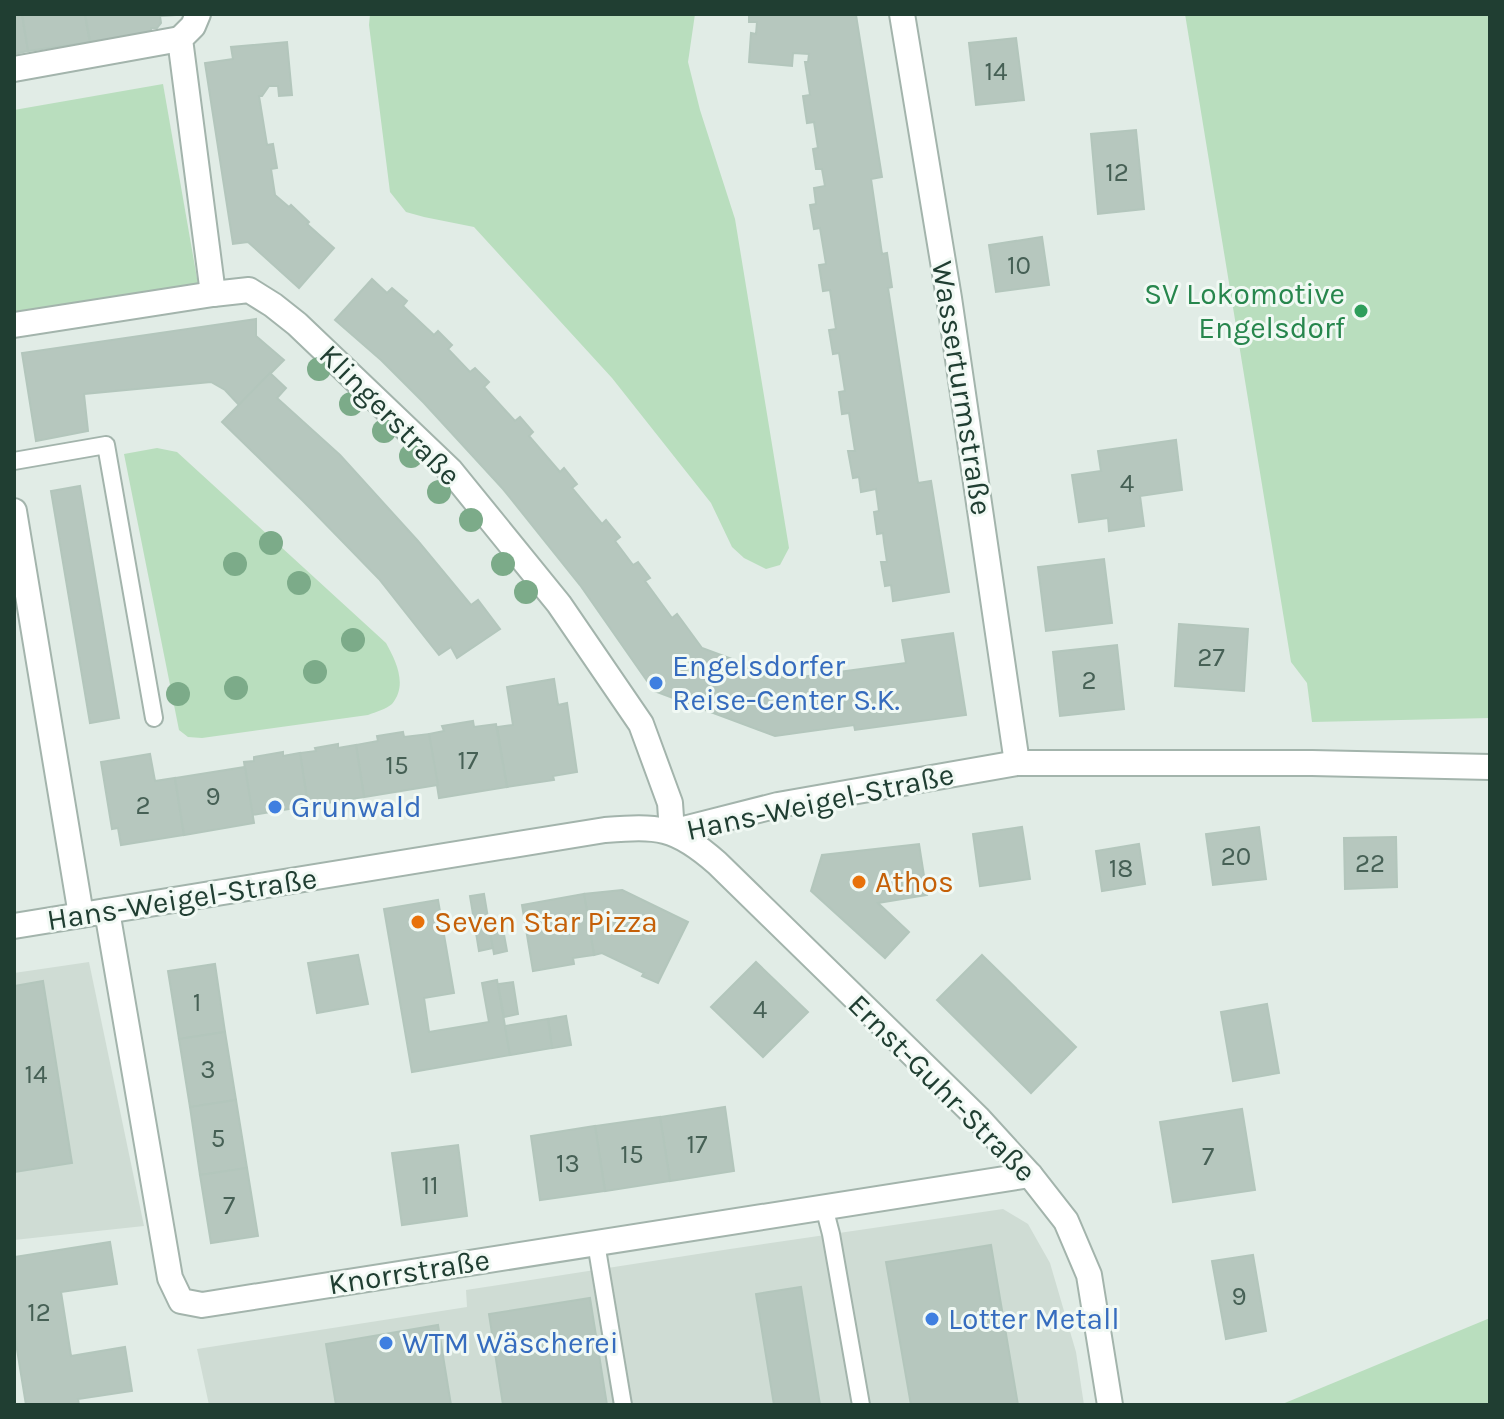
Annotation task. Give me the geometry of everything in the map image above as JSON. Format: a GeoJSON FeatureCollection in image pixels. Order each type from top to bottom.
{"type":"FeatureCollection","features":[{"type":"Feature","properties":{"kind":"street"},"geometry":{"type":"LineString","coordinates":[[14,69],[180,39],[193,26],[198,14]]}},
{"type":"Feature","properties":{"kind":"street","name":"Wasserturmstraße"},"geometry":{"type":"LineString","coordinates":[[902,14],[951,313],[1017,763]]}},
{"type":"Feature","properties":{"kind":"street"},"geometry":{"type":"LineString","coordinates":[[180,39],[213,294]]}},
{"type":"Feature","properties":{"kind":"street","name":"Klingerstraße"},"geometry":{"type":"LineString","coordinates":[[14,325],[249,290],[273,305],[307,333],[451,471],[559,604],[641,724],[670,803],[672,832]]}},
{"type":"Feature","properties":{"kind":"street"},"geometry":{"type":"LineString","coordinates":[[14,511],[81,915]]}},
{"type":"Feature","properties":{"kind":"street","name":"Hans-Weigel-Straße"},"geometry":{"type":"LineString","coordinates":[[14,926],[605,830],[645,827],[672,832],[778,805],[1017,763],[1312,763],[1490,767]]}},
{"type":"Feature","properties":{"kind":"street","name":"Ernst-Guhr-Straße"},"geometry":{"type":"LineString","coordinates":[[672,832],[696,844],[717,863],[978,1118],[1030,1175],[1066,1221],[1089,1275],[1110,1405]]}},
{"type":"Feature","properties":{"kind":"street","name":"Knorrstraße"},"geometry":{"type":"LineString","coordinates":[[107,911],[170,1278],[181,1301],[202,1305],[1030,1175]]}},
{"type":"Feature","properties":{"kind":"lane"},"geometry":{"type":"LineString","coordinates":[[14,461],[106,445],[154,718]]}},
{"type":"Feature","properties":{"kind":"lane"},"geometry":{"type":"LineString","coordinates":[[824,1207],[861,1405]]}},
{"type":"Feature","properties":{"kind":"lane"},"geometry":{"type":"LineString","coordinates":[[596,1243],[623,1405]]}},
{"type":"Feature","properties":{"kind":"shaded area"},"geometry":{"type":"Polygon","coordinates":[[[89,962],[144,1226],[14,1240],[14,973],[89,962]]]}},
{"type":"Feature","properties":{"kind":"shaded area"},"geometry":{"type":"Polygon","coordinates":[[[1003,1209],[1028,1224],[1050,1263],[1076,1352],[1084,1405],[209,1405],[197,1349],[467,1307],[466,1290],[1003,1209]]]}},
{"type":"Feature","properties":{"kind":"green space"},"geometry":{"type":"Polygon","coordinates":[[[370,14],[695,14],[688,62],[735,219],[789,548],[780,565],[766,569],[744,558],[732,547],[711,503],[612,378],[474,227],[406,212],[390,192],[370,14]]]}},
{"type":"Feature","properties":{"kind":"green space","name":"SV Lokomotive Engelsdorf"},"geometry":{"type":"Polygon","coordinates":[[[1185,14],[1490,14],[1490,718],[1312,722],[1307,683],[1291,662],[1185,14]]]}},
{"type":"Feature","properties":{"kind":"green space"},"geometry":{"type":"Polygon","coordinates":[[[163,84],[198,284],[14,315],[14,110],[163,84]]]}},
{"type":"Feature","properties":{"kind":"green space"},"geometry":{"type":"Polygon","coordinates":[[[157,448],[177,452],[386,643],[397,665],[400,681],[397,697],[392,704],[368,715],[202,738],[188,737],[179,730],[124,454],[157,448]]]}},
{"type":"Feature","properties":{"kind":"green space"},"geometry":{"type":"Polygon","coordinates":[[[1490,1318],[1490,1405],[1280,1405],[1490,1318]]]}},
{"type":"Feature","properties":{"kind":"building"},"geometry":{"type":"Polygon","coordinates":[[[14,14],[22,14],[28,51],[14,54],[14,14]]]}},
{"type":"Feature","properties":{"kind":"building"},"geometry":{"type":"Polygon","coordinates":[[[22,14],[85,14],[90,42],[28,51],[22,14]]]}},
{"type":"Feature","properties":{"kind":"building"},"geometry":{"type":"Polygon","coordinates":[[[85,14],[175,15],[160,16],[161,23],[157,28],[151,28],[151,32],[90,42],[85,14]]]}},
{"type":"Feature","properties":{"kind":"building"},"geometry":{"type":"Polygon","coordinates":[[[749,14],[856,15],[882,177],[871,179],[882,254],[887,253],[892,287],[888,288],[918,483],[931,481],[949,592],[893,601],[891,585],[885,586],[881,562],[887,562],[883,533],[877,534],[874,512],[879,511],[876,489],[861,492],[859,477],[853,478],[848,451],[855,451],[849,413],[842,414],[839,392],[845,391],[839,353],[833,354],[829,330],[836,329],[830,290],[823,291],[819,265],[826,264],[820,228],[814,229],[810,205],[816,204],[814,188],[825,186],[822,169],[816,169],[813,149],[818,148],[814,122],[807,123],[803,96],[810,95],[805,62],[808,62],[809,54],[793,53],[792,66],[749,62],[751,33],[756,34],[757,22],[749,22],[749,14]]]}},
{"type":"Feature","properties":{"kind":"building"},"geometry":{"type":"Polygon","coordinates":[[[1016,38],[1024,100],[976,105],[969,43],[1016,38]]]}},
{"type":"Feature","properties":{"kind":"building"},"geometry":{"type":"Polygon","coordinates":[[[287,42],[292,95],[279,96],[278,86],[269,86],[259,96],[267,145],[273,144],[277,168],[271,169],[275,195],[289,207],[291,205],[334,248],[299,288],[248,242],[233,244],[205,63],[233,59],[231,47],[287,42]]]}},
{"type":"Feature","properties":{"kind":"building"},"geometry":{"type":"Polygon","coordinates":[[[1136,130],[1144,209],[1098,214],[1091,134],[1136,130]]]}},
{"type":"Feature","properties":{"kind":"building"},"geometry":{"type":"Polygon","coordinates":[[[1042,237],[1049,285],[996,292],[989,245],[1042,237]]]}},
{"type":"Feature","properties":{"kind":"building"},"geometry":{"type":"Polygon","coordinates":[[[372,279],[387,293],[392,288],[407,301],[403,306],[434,335],[438,331],[452,345],[448,349],[470,372],[475,368],[489,382],[484,387],[515,421],[520,417],[533,432],[529,436],[560,472],[564,468],[577,484],[572,488],[602,524],[606,520],[620,537],[615,541],[633,565],[638,562],[650,578],[645,581],[672,618],[677,614],[702,648],[786,679],[906,663],[902,640],[953,633],[966,715],[855,730],[854,725],[775,736],[654,691],[580,585],[503,489],[424,403],[335,320],[372,279]]]}},
{"type":"Feature","properties":{"kind":"building"},"geometry":{"type":"Polygon","coordinates":[[[256,319],[256,336],[284,360],[239,405],[225,390],[211,382],[84,394],[88,431],[36,441],[22,353],[256,319]]]}},
{"type":"Feature","properties":{"kind":"building"},"geometry":{"type":"Polygon","coordinates":[[[270,373],[286,388],[277,398],[340,455],[471,605],[478,600],[500,629],[457,658],[451,647],[439,655],[379,579],[222,422],[270,373]]]}},
{"type":"Feature","properties":{"kind":"building"},"geometry":{"type":"Polygon","coordinates":[[[1176,440],[1182,490],[1140,496],[1144,526],[1109,531],[1108,518],[1079,522],[1072,475],[1101,471],[1098,451],[1176,440]]]}},
{"type":"Feature","properties":{"kind":"building"},"geometry":{"type":"Polygon","coordinates":[[[80,486],[119,718],[90,723],[51,491],[80,486]]]}},
{"type":"Feature","properties":{"kind":"building"},"geometry":{"type":"Polygon","coordinates":[[[1104,559],[1112,623],[1046,631],[1038,567],[1104,559]]]}},
{"type":"Feature","properties":{"kind":"building"},"geometry":{"type":"Polygon","coordinates":[[[1179,624],[1248,629],[1244,691],[1175,686],[1179,624]]]}},
{"type":"Feature","properties":{"kind":"building"},"geometry":{"type":"Polygon","coordinates":[[[1117,645],[1124,709],[1060,716],[1053,652],[1117,645]]]}},
{"type":"Feature","properties":{"kind":"building"},"geometry":{"type":"Polygon","coordinates":[[[554,679],[558,705],[567,703],[577,772],[553,776],[554,780],[507,787],[497,727],[513,725],[507,687],[554,679]]]}},
{"type":"Feature","properties":{"kind":"building"},"geometry":{"type":"Polygon","coordinates":[[[473,721],[474,727],[496,724],[507,787],[439,798],[429,734],[444,731],[442,726],[473,721]]]}},
{"type":"Feature","properties":{"kind":"building"},"geometry":{"type":"Polygon","coordinates":[[[403,732],[404,737],[429,734],[438,785],[364,797],[356,745],[378,741],[377,736],[403,732]]]}},
{"type":"Feature","properties":{"kind":"building"},"geometry":{"type":"Polygon","coordinates":[[[338,744],[338,748],[356,745],[364,797],[308,806],[300,753],[338,744]]]}},
{"type":"Feature","properties":{"kind":"building"},"geometry":{"type":"Polygon","coordinates":[[[283,752],[283,756],[300,753],[308,806],[252,815],[244,762],[283,752]]]}},
{"type":"Feature","properties":{"kind":"building"},"geometry":{"type":"Polygon","coordinates":[[[150,754],[155,781],[175,778],[184,835],[121,845],[118,828],[112,829],[101,762],[150,754]]]}},
{"type":"Feature","properties":{"kind":"building"},"geometry":{"type":"Polygon","coordinates":[[[245,767],[254,823],[184,835],[175,778],[245,767]]]}},
{"type":"Feature","properties":{"kind":"building"},"geometry":{"type":"Polygon","coordinates":[[[1022,827],[1030,879],[980,886],[973,834],[1022,827]]]}},
{"type":"Feature","properties":{"kind":"building"},"geometry":{"type":"Polygon","coordinates":[[[1259,827],[1266,879],[1213,885],[1206,834],[1259,827]]]}},
{"type":"Feature","properties":{"kind":"building"},"geometry":{"type":"Polygon","coordinates":[[[1396,837],[1397,887],[1345,889],[1344,838],[1396,837]]]}},
{"type":"Feature","properties":{"kind":"building"},"geometry":{"type":"Polygon","coordinates":[[[919,844],[927,895],[878,903],[909,932],[885,958],[811,891],[822,855],[919,844]]]}},
{"type":"Feature","properties":{"kind":"building"},"geometry":{"type":"Polygon","coordinates":[[[1139,844],[1145,884],[1102,891],[1096,851],[1139,844]]]}},
{"type":"Feature","properties":{"kind":"building"},"geometry":{"type":"Polygon","coordinates":[[[622,890],[688,922],[658,983],[602,953],[594,955],[584,894],[622,890]]]}},
{"type":"Feature","properties":{"kind":"building"},"geometry":{"type":"Polygon","coordinates":[[[484,894],[493,948],[479,951],[470,896],[484,894]]]}},
{"type":"Feature","properties":{"kind":"building"},"geometry":{"type":"Polygon","coordinates":[[[584,894],[594,955],[573,958],[574,964],[533,971],[522,905],[584,894]]]}},
{"type":"Feature","properties":{"kind":"building"},"geometry":{"type":"Polygon","coordinates":[[[438,900],[454,993],[424,998],[429,1032],[489,1022],[482,983],[497,980],[510,1055],[412,1072],[384,909],[438,900]]]}},
{"type":"Feature","properties":{"kind":"building"},"geometry":{"type":"Polygon","coordinates":[[[501,918],[507,951],[494,954],[488,921],[501,918]]]}},
{"type":"Feature","properties":{"kind":"building"},"geometry":{"type":"Polygon","coordinates":[[[358,955],[368,1004],[317,1013],[308,963],[358,955]]]}},
{"type":"Feature","properties":{"kind":"building"},"geometry":{"type":"Polygon","coordinates":[[[982,955],[1076,1047],[1031,1093],[937,1000],[982,955]]]}},
{"type":"Feature","properties":{"kind":"building"},"geometry":{"type":"Polygon","coordinates":[[[756,962],[808,1012],[763,1057],[711,1007],[756,962]]]}},
{"type":"Feature","properties":{"kind":"building"},"geometry":{"type":"Polygon","coordinates":[[[215,964],[225,1032],[179,1039],[168,971],[215,964]]]}},
{"type":"Feature","properties":{"kind":"building"},"geometry":{"type":"Polygon","coordinates":[[[43,981],[72,1163],[14,1172],[14,986],[43,981]]]}},
{"type":"Feature","properties":{"kind":"building"},"geometry":{"type":"Polygon","coordinates":[[[513,982],[518,1014],[504,1017],[498,984],[513,982]]]}},
{"type":"Feature","properties":{"kind":"building"},"geometry":{"type":"Polygon","coordinates":[[[1267,1004],[1279,1073],[1233,1081],[1221,1012],[1267,1004]]]}},
{"type":"Feature","properties":{"kind":"building"},"geometry":{"type":"Polygon","coordinates":[[[566,1016],[571,1045],[552,1048],[548,1019],[566,1016]]]}},
{"type":"Feature","properties":{"kind":"building"},"geometry":{"type":"Polygon","coordinates":[[[548,1019],[552,1048],[510,1055],[505,1026],[548,1019]]]}},
{"type":"Feature","properties":{"kind":"building"},"geometry":{"type":"Polygon","coordinates":[[[225,1032],[236,1100],[190,1107],[179,1039],[225,1032]]]}},
{"type":"Feature","properties":{"kind":"building"},"geometry":{"type":"Polygon","coordinates":[[[236,1100],[247,1168],[200,1175],[190,1107],[236,1100]]]}},
{"type":"Feature","properties":{"kind":"building"},"geometry":{"type":"Polygon","coordinates":[[[725,1107],[734,1171],[670,1181],[660,1117],[725,1107]]]}},
{"type":"Feature","properties":{"kind":"building"},"geometry":{"type":"Polygon","coordinates":[[[1242,1109],[1255,1190],[1173,1202],[1160,1122],[1242,1109]]]}},
{"type":"Feature","properties":{"kind":"building"},"geometry":{"type":"Polygon","coordinates":[[[660,1117],[670,1181],[605,1191],[595,1126],[660,1117]]]}},
{"type":"Feature","properties":{"kind":"building"},"geometry":{"type":"Polygon","coordinates":[[[595,1126],[605,1191],[540,1200],[531,1136],[595,1126]]]}},
{"type":"Feature","properties":{"kind":"building"},"geometry":{"type":"Polygon","coordinates":[[[458,1145],[467,1216],[402,1225],[392,1153],[458,1145]]]}},
{"type":"Feature","properties":{"kind":"building"},"geometry":{"type":"Polygon","coordinates":[[[247,1168],[258,1236],[211,1243],[200,1175],[247,1168]]]}},
{"type":"Feature","properties":{"kind":"building"},"geometry":{"type":"Polygon","coordinates":[[[110,1242],[117,1284],[61,1292],[71,1356],[125,1347],[132,1391],[78,1399],[79,1405],[26,1405],[14,1331],[14,1257],[110,1242]]]}},
{"type":"Feature","properties":{"kind":"building"},"geometry":{"type":"Polygon","coordinates":[[[991,1245],[1018,1405],[911,1405],[886,1262],[991,1245]]]}},
{"type":"Feature","properties":{"kind":"building"},"geometry":{"type":"Polygon","coordinates":[[[1253,1255],[1266,1331],[1226,1339],[1212,1261],[1253,1255]]]}},
{"type":"Feature","properties":{"kind":"building"},"geometry":{"type":"Polygon","coordinates":[[[801,1287],[820,1405],[774,1405],[756,1294],[801,1287]]]}},
{"type":"Feature","properties":{"kind":"building"},"geometry":{"type":"Polygon","coordinates":[[[590,1298],[607,1405],[503,1405],[489,1314],[590,1298]]]}},
{"type":"Feature","properties":{"kind":"building"},"geometry":{"type":"Polygon","coordinates":[[[438,1325],[451,1405],[336,1405],[326,1344],[438,1325]]]}},
{"type":"Feature","properties":{"kind":"place","name":"SV Lokomotive Engelsdorf"},"geometry":{"type":"Point","coordinates":[1361,311]}},
{"type":"Feature","properties":{"kind":"place","name":"Engelsdorfer Reise-Center S.K."},"geometry":{"type":"Point","coordinates":[656,683]}},
{"type":"Feature","properties":{"kind":"place","name":"Grunwald"},"geometry":{"type":"Point","coordinates":[275,807]}},
{"type":"Feature","properties":{"kind":"place","name":"Athos"},"geometry":{"type":"Point","coordinates":[859,882]}},
{"type":"Feature","properties":{"kind":"place","name":"Seven Star Pizza"},"geometry":{"type":"Point","coordinates":[418,922]}},
{"type":"Feature","properties":{"kind":"place","name":"Lotter Metall"},"geometry":{"type":"Point","coordinates":[932,1319]}},
{"type":"Feature","properties":{"kind":"place","name":"WTM Wäscherei"},"geometry":{"type":"Point","coordinates":[386,1343]}}]}
